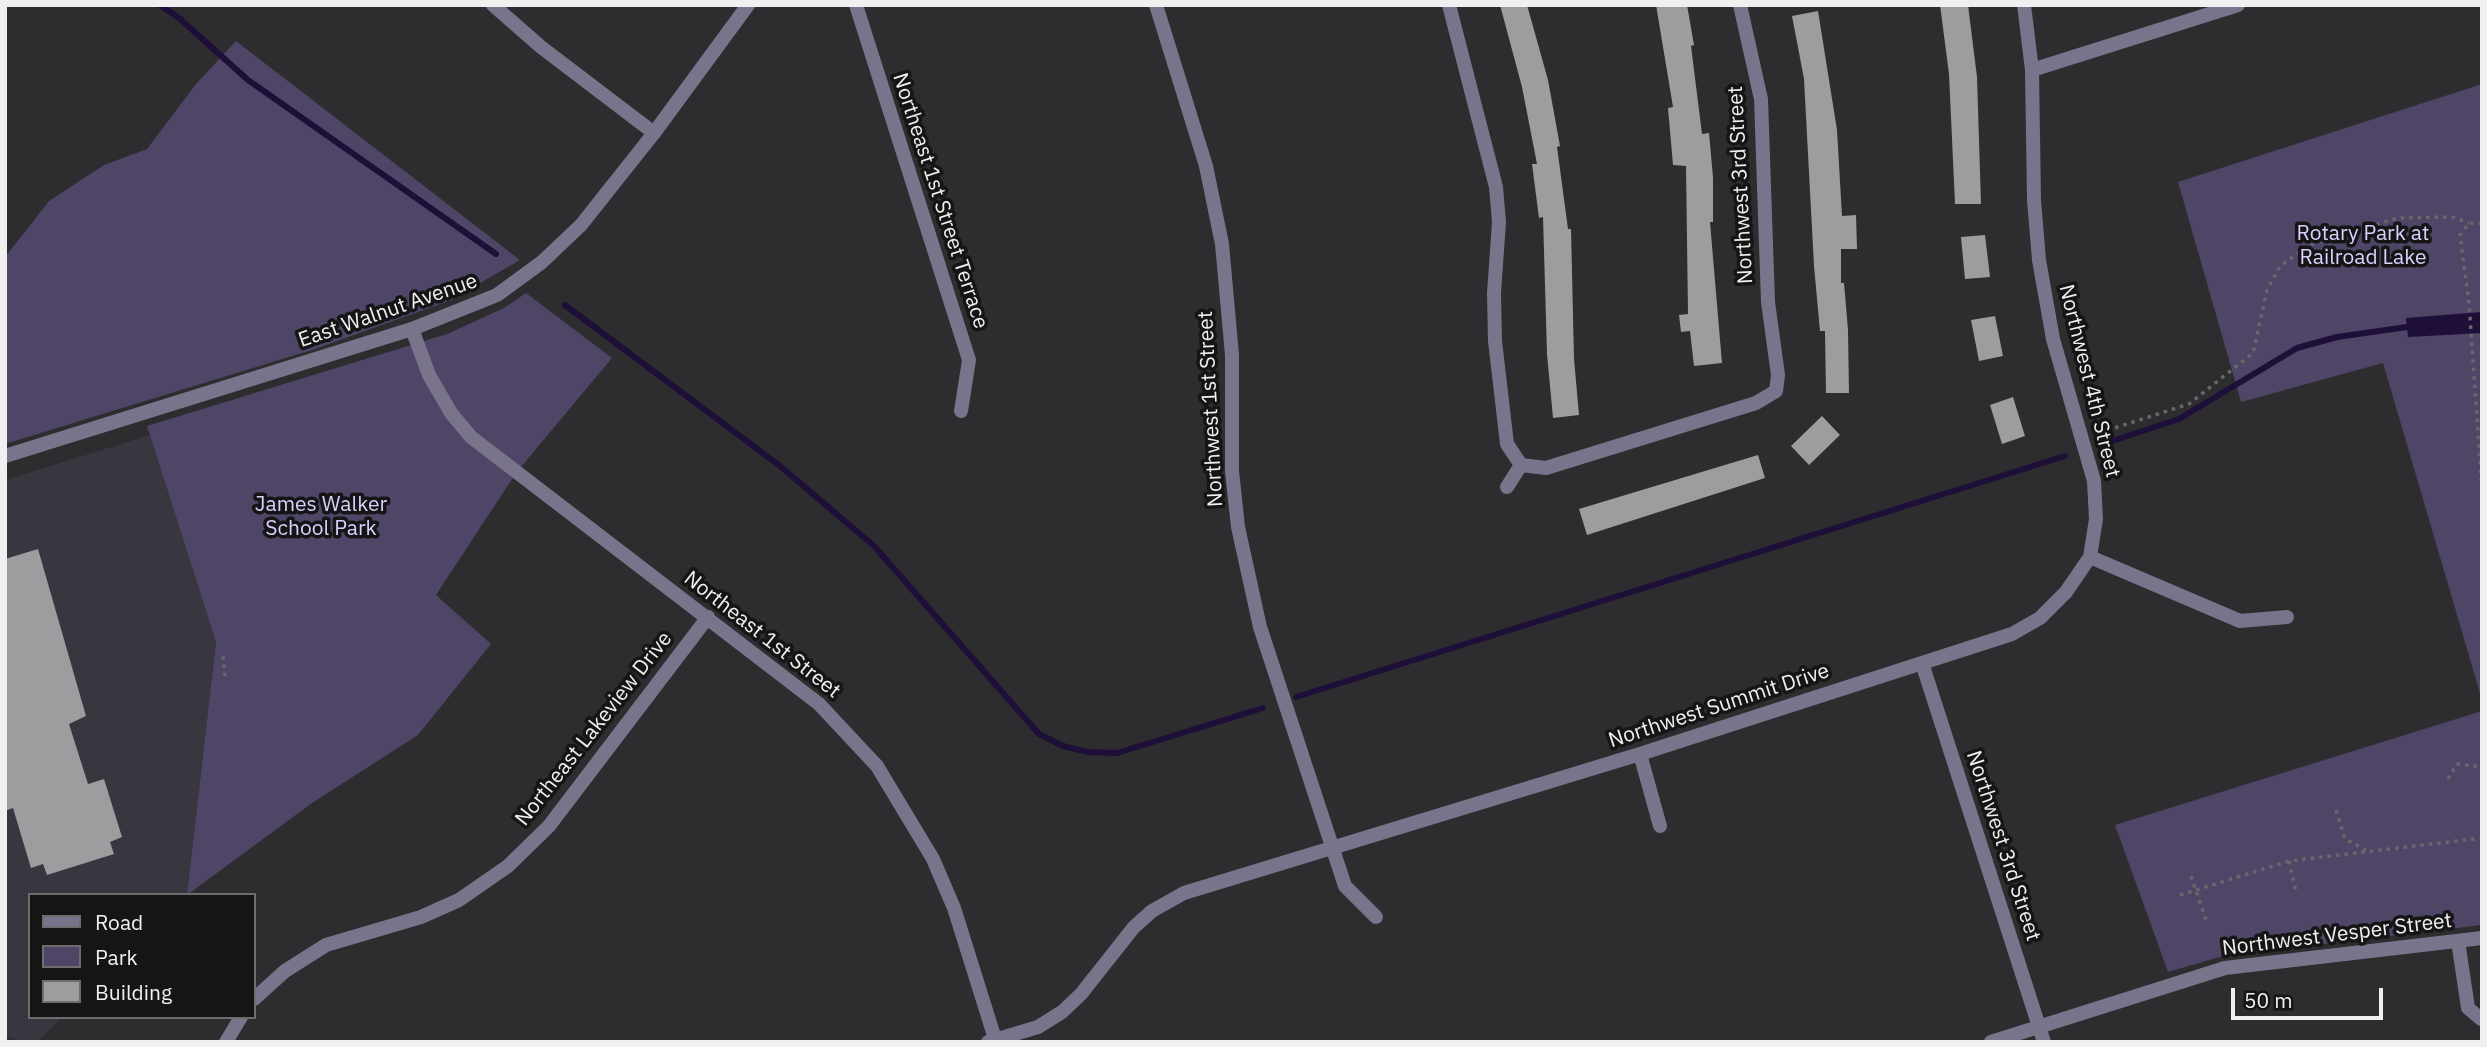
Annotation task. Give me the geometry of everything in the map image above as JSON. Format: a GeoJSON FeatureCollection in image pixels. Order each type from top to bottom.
{"type":"FeatureCollection","features":[{"type":"Feature","properties":{"kind":"street"},"geometry":{"type":"LineString","coordinates":[[493,5],[541,47],[654,133]]}},
{"type":"Feature","properties":{"kind":"street","name":"East Walnut Avenue"},"geometry":{"type":"LineString","coordinates":[[5,456],[412,329],[497,295],[542,262],[581,225],[654,133],[747,5]]}},
{"type":"Feature","properties":{"kind":"street","name":"Northeast 1st Street Terrace"},"geometry":{"type":"LineString","coordinates":[[856,5],[969,360],[961,411]]}},
{"type":"Feature","properties":{"kind":"street","name":"Northwest 1st Street"},"geometry":{"type":"LineString","coordinates":[[1156,5],[1206,166],[1222,244],[1231,355],[1232,471],[1238,527],[1261,627],[1345,886],[1376,917]]}},
{"type":"Feature","properties":{"kind":"street"},"geometry":{"type":"LineString","coordinates":[[1449,5],[1496,187],[1499,222],[1494,293],[1495,341],[1507,444],[1521,465],[1507,487]]}},
{"type":"Feature","properties":{"kind":"street","name":"Northwest 3rd Street"},"geometry":{"type":"LineString","coordinates":[[1521,465],[1546,468],[1756,403],[1776,391],[1777,365],[1768,302],[1761,99],[1740,5]]}},
{"type":"Feature","properties":{"kind":"street","name":"Northwest 4th Street"},"geometry":{"type":"LineString","coordinates":[[2024,5],[2032,70],[2034,200],[2039,260],[2053,339],[2094,481],[2096,519],[2090,558]]}},
{"type":"Feature","properties":{"kind":"street"},"geometry":{"type":"LineString","coordinates":[[2032,70],[2238,5]]}},
{"type":"Feature","properties":{"kind":"street","name":"Northeast 1st Street"},"geometry":{"type":"LineString","coordinates":[[412,329],[429,375],[451,413],[471,437],[819,704],[877,766],[933,859],[954,908],[994,1041]]}},
{"type":"Feature","properties":{"kind":"street"},"geometry":{"type":"LineString","coordinates":[[2090,558],[2239,621],[2287,617]]}},
{"type":"Feature","properties":{"kind":"street","name":"Northwest Summit Drive"},"geometry":{"type":"LineString","coordinates":[[994,1041],[1038,1027],[1062,1012],[1081,994],[1134,927],[1152,911],[1184,893],[1640,754],[2012,634],[2040,618],[2066,592],[2090,558]]}},
{"type":"Feature","properties":{"kind":"street","name":"Northeast Lakeview Drive"},"geometry":{"type":"LineString","coordinates":[[256,997],[285,971],[326,945],[434,911],[459,900],[508,866],[549,826],[708,617]]}},
{"type":"Feature","properties":{"kind":"street","name":"Northwest 3rd Street"},"geometry":{"type":"LineString","coordinates":[[1922,663],[2044,1042]]}},
{"type":"Feature","properties":{"kind":"street"},"geometry":{"type":"LineString","coordinates":[[1640,754],[1660,826]]}},
{"type":"Feature","properties":{"kind":"street","name":"Northwest Vesper Street"},"geometry":{"type":"LineString","coordinates":[[1991,1042],[2225,968],[2482,938]]}},
{"type":"Feature","properties":{"kind":"street"},"geometry":{"type":"LineString","coordinates":[[2458,941],[2468,1008],[2481,1022]]}},
{"type":"Feature","properties":{"kind":"street"},"geometry":{"type":"LineString","coordinates":[[226,1042],[240,1019]]}},
{"type":"Feature","properties":{"kind":"path"},"geometry":{"type":"LineString","coordinates":[[2081,439],[2189,404],[2220,382],[2253,354],[2267,290],[2280,266],[2312,244],[2398,218],[2443,216],[2482,224]]}},
{"type":"Feature","properties":{"kind":"path"},"geometry":{"type":"LineString","coordinates":[[2469,223],[2460,235],[2469,303],[2482,489]]}},
{"type":"Feature","properties":{"kind":"path"},"geometry":{"type":"LineString","coordinates":[[223,656],[225,676]]}},
{"type":"Feature","properties":{"kind":"path"},"geometry":{"type":"LineString","coordinates":[[2448,779],[2457,764],[2482,767]]}},
{"type":"Feature","properties":{"kind":"path"},"geometry":{"type":"LineString","coordinates":[[2336,810],[2345,839],[2368,852]]}},
{"type":"Feature","properties":{"kind":"path"},"geometry":{"type":"LineString","coordinates":[[2180,895],[2289,861],[2482,838]]}},
{"type":"Feature","properties":{"kind":"path"},"geometry":{"type":"LineString","coordinates":[[2289,861],[2296,892]]}},
{"type":"Feature","properties":{"kind":"path"},"geometry":{"type":"LineString","coordinates":[[2191,876],[2206,920]]}},
{"type":"Feature","properties":{"kind":"shaded area"},"geometry":{"type":"Polygon","coordinates":[[[2482,312],[2482,333],[2408,337],[2406,318],[2482,312]]]}},
{"type":"Feature","properties":{"kind":"shaded area"},"geometry":{"type":"Polygon","coordinates":[[[150,435],[216,642],[187,893],[28,893],[28,1019],[60,1019],[37,1042],[5,1036],[5,480],[150,435]]]}},
{"type":"Feature","properties":{"kind":"green space"},"geometry":{"type":"Polygon","coordinates":[[[236,41],[520,260],[451,300],[315,349],[5,444],[5,257],[49,201],[104,165],[147,149],[196,84],[236,41]]]}},
{"type":"Feature","properties":{"kind":"green space","name":"Rotary Park at Railroad Lake"},"geometry":{"type":"Polygon","coordinates":[[[2482,84],[2482,700],[2383,363],[2241,402],[2178,182],[2482,84]]]}},
{"type":"Feature","properties":{"kind":"green space","name":"James Walker School Park"},"geometry":{"type":"Polygon","coordinates":[[[526,293],[612,358],[516,473],[436,595],[491,644],[418,735],[312,803],[187,893],[216,642],[147,426],[447,334],[504,308],[526,293]]]}},
{"type":"Feature","properties":{"kind":"green space"},"geometry":{"type":"Polygon","coordinates":[[[2482,711],[2482,925],[2223,956],[2168,972],[2115,825],[2482,711]]]}},
{"type":"Feature","properties":{"kind":"building"},"geometry":{"type":"Polygon","coordinates":[[[1500,5],[1527,5],[1548,80],[1560,146],[1557,147],[1568,229],[1571,229],[1574,359],[1579,415],[1553,418],[1547,354],[1543,217],[1539,218],[1532,164],[1537,164],[1522,87],[1500,5]]]}},
{"type":"Feature","properties":{"kind":"building"},"geometry":{"type":"Polygon","coordinates":[[[1656,5],[1687,5],[1694,45],[1691,46],[1702,134],[1709,133],[1713,177],[1713,222],[1710,222],[1722,363],[1694,366],[1690,331],[1681,332],[1679,315],[1688,314],[1686,166],[1673,165],[1668,108],[1673,107],[1656,5]]]}},
{"type":"Feature","properties":{"kind":"building"},"geometry":{"type":"Polygon","coordinates":[[[1940,5],[1968,5],[1977,77],[1981,204],[1955,204],[1949,74],[1940,5]]]}},
{"type":"Feature","properties":{"kind":"building"},"geometry":{"type":"Polygon","coordinates":[[[1818,11],[1837,130],[1842,216],[1856,215],[1857,249],[1841,249],[1841,283],[1844,283],[1848,330],[1849,393],[1826,393],[1825,331],[1820,331],[1814,266],[1804,79],[1792,16],[1818,11]]]}},
{"type":"Feature","properties":{"kind":"building"},"geometry":{"type":"Polygon","coordinates":[[[1985,235],[1990,277],[1965,279],[1961,237],[1985,235]]]}},
{"type":"Feature","properties":{"kind":"building"},"geometry":{"type":"Polygon","coordinates":[[[1995,316],[2003,356],[1979,361],[1971,320],[1995,316]]]}},
{"type":"Feature","properties":{"kind":"building"},"geometry":{"type":"Polygon","coordinates":[[[2013,397],[2025,436],[2002,444],[1990,405],[2013,397]]]}},
{"type":"Feature","properties":{"kind":"building"},"geometry":{"type":"Polygon","coordinates":[[[1822,416],[1840,435],[1809,465],[1791,446],[1822,416]]]}},
{"type":"Feature","properties":{"kind":"building"},"geometry":{"type":"Polygon","coordinates":[[[1758,455],[1765,478],[1587,535],[1579,509],[1758,455]]]}},
{"type":"Feature","properties":{"kind":"building"},"geometry":{"type":"Polygon","coordinates":[[[38,549],[86,716],[69,724],[88,784],[104,779],[122,837],[110,842],[114,854],[47,875],[43,864],[31,868],[13,808],[5,811],[5,559],[38,549]]]}},
{"type":"Feature","properties":{"kind":"waterway"},"geometry":{"type":"LineString","coordinates":[[160,5],[179,18],[248,80],[496,254]]}},
{"type":"Feature","properties":{"kind":"waterway"},"geometry":{"type":"LineString","coordinates":[[565,305],[780,466],[874,546],[1039,734],[1063,746],[1088,752],[1117,753],[1263,708]]}},
{"type":"Feature","properties":{"kind":"waterway"},"geometry":{"type":"LineString","coordinates":[[2103,444],[2179,419],[2297,348],[2337,337],[2407,327]]}},
{"type":"Feature","properties":{"kind":"waterway"},"geometry":{"type":"LineString","coordinates":[[1296,697],[2065,456]]}}]}
